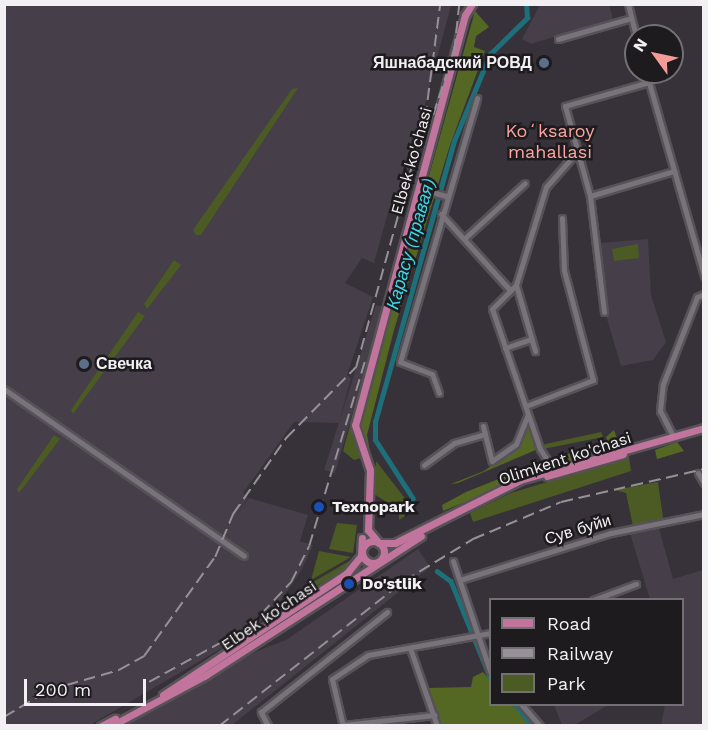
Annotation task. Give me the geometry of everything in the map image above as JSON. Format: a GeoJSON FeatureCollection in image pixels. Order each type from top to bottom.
{"type":"FeatureCollection","features":[{"type":"Feature","properties":{"kind":"main road","name":"Elbek ko'chasi"},"geometry":{"type":"LineString","coordinates":[[379,543],[367,526],[370,470],[355,425],[469,5]]}},
{"type":"Feature","properties":{"kind":"main road","name":"Olimkent ko'chasi"},"geometry":{"type":"LineString","coordinates":[[379,543],[402,540],[483,496],[553,469],[673,436],[704,431]]}},
{"type":"Feature","properties":{"kind":"main road","name":"Olimkent ko'chasi"},"geometry":{"type":"LineString","coordinates":[[379,562],[522,484],[704,431]]}},
{"type":"Feature","properties":{"kind":"main road","name":"Elbek ko'chasi"},"geometry":{"type":"LineString","coordinates":[[353,568],[362,538],[369,497]]}},
{"type":"Feature","properties":{"kind":"main road","name":"Elbek ko'chasi"},"geometry":{"type":"LineString","coordinates":[[101,726],[204,670],[353,568],[362,550],[362,538]]}},
{"type":"Feature","properties":{"kind":"main road"},"geometry":{"type":"LineString","coordinates":[[369,542],[379,543],[384,552],[379,562],[368,562],[362,550],[369,542]]}},
{"type":"Feature","properties":{"kind":"main road","name":"Elbek ko'chasi"},"geometry":{"type":"LineString","coordinates":[[111,726],[206,675],[379,562]]}},
{"type":"Feature","properties":{"kind":"street"},"geometry":{"type":"LineString","coordinates":[[628,4],[633,24]]}},
{"type":"Feature","properties":{"kind":"street"},"geometry":{"type":"LineString","coordinates":[[558,39],[631,18]]}},
{"type":"Feature","properties":{"kind":"street"},"geometry":{"type":"LineString","coordinates":[[604,312],[590,196],[576,153],[566,105],[642,84]]}},
{"type":"Feature","properties":{"kind":"street"},"geometry":{"type":"LineString","coordinates":[[650,84],[704,276]]}},
{"type":"Feature","properties":{"kind":"street"},"geometry":{"type":"LineString","coordinates":[[440,393],[432,374],[400,362],[441,214],[441,194],[477,98]]}},
{"type":"Feature","properties":{"kind":"street"},"geometry":{"type":"LineString","coordinates":[[535,351],[516,285],[546,187],[576,153]]}},
{"type":"Feature","properties":{"kind":"street"},"geometry":{"type":"LineString","coordinates":[[590,196],[674,171]]}},
{"type":"Feature","properties":{"kind":"street"},"geometry":{"type":"LineString","coordinates":[[465,238],[525,183]]}},
{"type":"Feature","properties":{"kind":"street"},"geometry":{"type":"LineString","coordinates":[[418,188],[441,194]]}},
{"type":"Feature","properties":{"kind":"street"},"geometry":{"type":"LineString","coordinates":[[441,214],[510,290]]}},
{"type":"Feature","properties":{"kind":"street"},"geometry":{"type":"LineString","coordinates":[[526,406],[592,380],[564,270],[562,218]]}},
{"type":"Feature","properties":{"kind":"street"},"geometry":{"type":"LineString","coordinates":[[516,285],[492,309],[526,406],[553,469]]}},
{"type":"Feature","properties":{"kind":"street"},"geometry":{"type":"LineString","coordinates":[[673,436],[660,411],[663,384],[697,297],[704,294]]}},
{"type":"Feature","properties":{"kind":"street"},"geometry":{"type":"LineString","coordinates":[[505,348],[531,339]]}},
{"type":"Feature","properties":{"kind":"street"},"geometry":{"type":"LineString","coordinates":[[4,388],[244,556]]}},
{"type":"Feature","properties":{"kind":"street"},"geometry":{"type":"LineString","coordinates":[[483,426],[492,461],[516,444],[529,413]]}},
{"type":"Feature","properties":{"kind":"street"},"geometry":{"type":"LineString","coordinates":[[424,465],[454,443],[485,434]]}},
{"type":"Feature","properties":{"kind":"street"},"geometry":{"type":"LineString","coordinates":[[698,473],[704,483]]}},
{"type":"Feature","properties":{"kind":"street","name":"Сув буйи"},"geometry":{"type":"LineString","coordinates":[[463,579],[611,533],[704,514]]}},
{"type":"Feature","properties":{"kind":"street"},"geometry":{"type":"LineString","coordinates":[[453,561],[463,579],[476,637],[489,669]]}},
{"type":"Feature","properties":{"kind":"street"},"geometry":{"type":"LineString","coordinates":[[598,598],[636,584]]}},
{"type":"Feature","properties":{"kind":"street"},"geometry":{"type":"LineString","coordinates":[[267,725],[261,712],[387,612]]}},
{"type":"Feature","properties":{"kind":"street"},"geometry":{"type":"LineString","coordinates":[[434,715],[343,725],[332,679],[368,655],[489,633]]}},
{"type":"Feature","properties":{"kind":"street"},"geometry":{"type":"LineString","coordinates":[[410,648],[436,726]]}},
{"type":"Feature","properties":{"kind":"street"},"geometry":{"type":"LineString","coordinates":[[522,706],[540,726]]}},
{"type":"Feature","properties":{"kind":"shaded area"},"geometry":{"type":"Polygon","coordinates":[[[4,5],[451,5],[397,211],[389,209],[374,263],[362,258],[345,283],[373,297],[347,375],[351,378],[339,423],[294,422],[243,493],[248,498],[234,519],[249,498],[308,515],[300,541],[313,545],[301,571],[276,607],[248,633],[90,725],[5,725],[4,5]]]}},
{"type":"Feature","properties":{"kind":"shaded area"},"geometry":{"type":"Polygon","coordinates":[[[540,5],[609,5],[613,19],[531,44],[522,39],[540,5]]]}},
{"type":"Feature","properties":{"kind":"shaded area"},"geometry":{"type":"Polygon","coordinates":[[[648,239],[651,295],[666,342],[653,360],[621,366],[601,299],[599,243],[648,239]]]}},
{"type":"Feature","properties":{"kind":"shaded area"},"geometry":{"type":"Polygon","coordinates":[[[376,305],[383,307],[335,473],[324,470],[376,305]]]}},
{"type":"Feature","properties":{"kind":"shaded area"},"geometry":{"type":"Polygon","coordinates":[[[658,525],[673,579],[703,570],[703,725],[661,725],[665,706],[684,706],[684,598],[650,598],[630,533],[658,525]]]}},
{"type":"Feature","properties":{"kind":"shaded area"},"geometry":{"type":"Polygon","coordinates":[[[418,549],[430,567],[232,725],[121,725],[242,657],[286,640],[418,549]]]}},
{"type":"Feature","properties":{"kind":"shaded area"},"geometry":{"type":"Polygon","coordinates":[[[555,706],[606,706],[573,726],[562,725],[555,706]]]}},
{"type":"Feature","properties":{"kind":"green space"},"geometry":{"type":"Polygon","coordinates":[[[475,11],[489,27],[476,36],[474,47],[485,51],[450,145],[394,330],[367,435],[372,463],[360,423],[475,11]]]}},
{"type":"Feature","properties":{"kind":"green space"},"geometry":{"type":"Polygon","coordinates":[[[298,88],[201,235],[196,235],[193,230],[292,89],[298,88]]]}},
{"type":"Feature","properties":{"kind":"green space"},"geometry":{"type":"Polygon","coordinates":[[[638,244],[639,258],[614,261],[612,249],[638,244]]]}},
{"type":"Feature","properties":{"kind":"green space"},"geometry":{"type":"Polygon","coordinates":[[[174,260],[181,265],[147,309],[144,304],[174,260]]]}},
{"type":"Feature","properties":{"kind":"green space"},"geometry":{"type":"Polygon","coordinates":[[[138,312],[145,316],[73,414],[71,410],[138,312]]]}},
{"type":"Feature","properties":{"kind":"green space"},"geometry":{"type":"Polygon","coordinates":[[[529,421],[538,449],[458,483],[451,484],[484,471],[511,451],[529,421]]]}},
{"type":"Feature","properties":{"kind":"green space"},"geometry":{"type":"Polygon","coordinates":[[[351,422],[361,458],[354,460],[343,451],[351,422]]]}},
{"type":"Feature","properties":{"kind":"green space"},"geometry":{"type":"Polygon","coordinates":[[[614,430],[620,447],[554,466],[553,458],[608,443],[606,437],[614,430]]]}},
{"type":"Feature","properties":{"kind":"green space"},"geometry":{"type":"Polygon","coordinates":[[[601,432],[603,437],[543,449],[541,445],[601,432]]]}},
{"type":"Feature","properties":{"kind":"green space"},"geometry":{"type":"Polygon","coordinates":[[[54,435],[60,439],[19,493],[17,489],[54,435]]]}},
{"type":"Feature","properties":{"kind":"green space"},"geometry":{"type":"Polygon","coordinates":[[[677,442],[684,451],[657,459],[655,450],[677,442]]]}},
{"type":"Feature","properties":{"kind":"green space"},"geometry":{"type":"Polygon","coordinates":[[[629,457],[631,471],[473,522],[470,513],[511,493],[629,457]]]}},
{"type":"Feature","properties":{"kind":"green space"},"geometry":{"type":"Polygon","coordinates":[[[546,460],[550,467],[443,511],[442,505],[466,492],[546,460]]]}},
{"type":"Feature","properties":{"kind":"green space"},"geometry":{"type":"Polygon","coordinates":[[[376,461],[414,510],[399,520],[399,510],[374,494],[376,461]]]}},
{"type":"Feature","properties":{"kind":"green space"},"geometry":{"type":"Polygon","coordinates":[[[658,482],[663,518],[633,526],[626,493],[615,490],[658,482]]]}},
{"type":"Feature","properties":{"kind":"green space"},"geometry":{"type":"Polygon","coordinates":[[[337,523],[357,525],[353,553],[329,549],[337,523]]]}},
{"type":"Feature","properties":{"kind":"green space"},"geometry":{"type":"Polygon","coordinates":[[[319,551],[351,557],[311,580],[319,551]]]}},
{"type":"Feature","properties":{"kind":"green space"},"geometry":{"type":"Polygon","coordinates":[[[356,557],[350,567],[311,589],[315,581],[356,557]]]}},
{"type":"Feature","properties":{"kind":"green space"},"geometry":{"type":"Polygon","coordinates":[[[483,672],[489,679],[489,706],[513,706],[531,725],[438,725],[428,688],[471,687],[473,677],[483,672]]]}},
{"type":"Feature","properties":{"kind":"waterway","name":"Карасу (правая)"},"geometry":{"type":"LineString","coordinates":[[413,499],[375,440],[375,422],[454,141],[490,54],[527,18],[526,4]]}},
{"type":"Feature","properties":{"kind":"waterway","name":"Карасу (правая)"},"geometry":{"type":"LineString","coordinates":[[437,571],[451,581],[489,675]]}},
{"type":"Feature","properties":{"kind":"waterway","name":"Карасу (правая)"},"geometry":{"type":"LineString","coordinates":[[517,706],[533,726]]}},
{"type":"Feature","properties":{"kind":"railway"},"geometry":{"type":"LineString","coordinates":[[4,717],[49,690],[119,670],[144,656],[215,557],[233,514],[286,438],[356,367],[425,118],[440,4]]}},
{"type":"Feature","properties":{"kind":"railway"},"geometry":{"type":"LineString","coordinates":[[433,115],[454,51],[459,4]]}},
{"type":"Feature","properties":{"kind":"railway"},"geometry":{"type":"LineString","coordinates":[[149,682],[249,627],[291,582],[309,546],[365,361]]}},
{"type":"Feature","properties":{"kind":"railway"},"geometry":{"type":"LineString","coordinates":[[219,726],[404,581],[473,539],[561,502],[704,469]]}},
{"type":"Feature","properties":{"kind":"place","name":"Яшнабадский РОВД"},"geometry":{"type":"Point","coordinates":[544,63]}},
{"type":"Feature","properties":{"kind":"place","name":"Свечка"},"geometry":{"type":"Point","coordinates":[84,364]}},
{"type":"Feature","properties":{"kind":"place","name":"Texnopark"},"geometry":{"type":"Point","coordinates":[319,507]}},
{"type":"Feature","properties":{"kind":"place","name":"Do'stlik"},"geometry":{"type":"Point","coordinates":[349,584]}},
{"type":"Feature","properties":{"kind":"district","name":"Koʻksaroy mahallasi"},"geometry":{"type":"Point","coordinates":[550,142]}}]}
